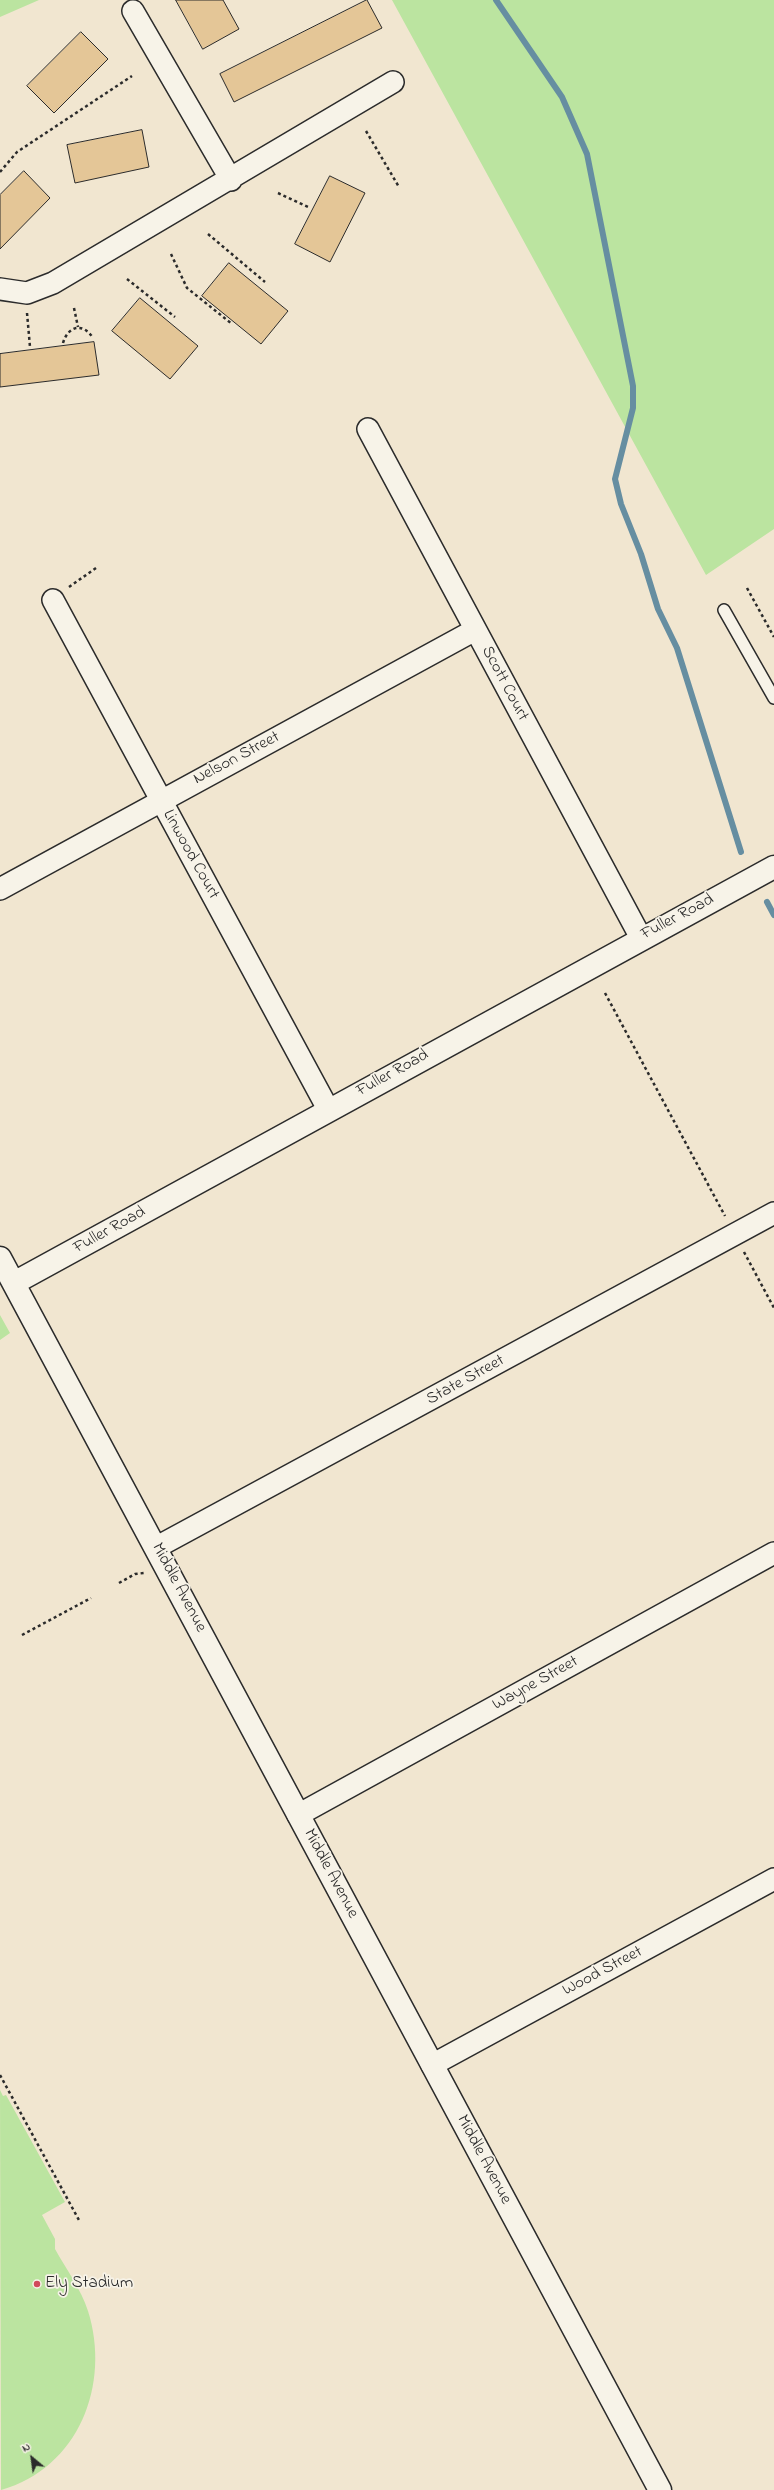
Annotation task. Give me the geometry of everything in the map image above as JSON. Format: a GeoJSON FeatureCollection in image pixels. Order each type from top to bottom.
{"type":"FeatureCollection","features":[{"type":"Feature","properties":{"kind":"street"},"geometry":{"type":"LineString","coordinates":[[133,11],[231,180]]}},
{"type":"Feature","properties":{"kind":"street"},"geometry":{"type":"LineString","coordinates":[[0,289],[27,293],[38,290],[231,180],[393,82]]}},
{"type":"Feature","properties":{"kind":"street","name":"Scott Court"},"geometry":{"type":"LineString","coordinates":[[368,429],[641,938]]}},
{"type":"Feature","properties":{"kind":"street","name":"Linwood Court"},"geometry":{"type":"LineString","coordinates":[[53,600],[160,801],[328,1109]]}},
{"type":"Feature","properties":{"kind":"street","name":"Nelson Street"},"geometry":{"type":"LineString","coordinates":[[0,889],[475,630]]}},
{"type":"Feature","properties":{"kind":"street","name":"Fuller Road"},"geometry":{"type":"LineString","coordinates":[[14,1283],[328,1109],[774,867]]}},
{"type":"Feature","properties":{"kind":"street","name":"State Street"},"geometry":{"type":"LineString","coordinates":[[157,1547],[774,1213]]}},
{"type":"Feature","properties":{"kind":"street","name":"Middle Avenue"},"geometry":{"type":"LineString","coordinates":[[0,1258],[157,1547],[298,1814],[660,2490]]}},
{"type":"Feature","properties":{"kind":"street","name":"Wayne Street"},"geometry":{"type":"LineString","coordinates":[[298,1814],[774,1553]]}},
{"type":"Feature","properties":{"kind":"street","name":"Wood Street"},"geometry":{"type":"LineString","coordinates":[[432,2065],[774,1879]]}},
{"type":"Feature","properties":{"kind":"lane"},"geometry":{"type":"LineString","coordinates":[[724,610],[774,698]]}},
{"type":"Feature","properties":{"kind":"path"},"geometry":{"type":"LineString","coordinates":[[0,172],[17,152],[132,76]]}},
{"type":"Feature","properties":{"kind":"path"},"geometry":{"type":"LineString","coordinates":[[366,132],[399,187]]}},
{"type":"Feature","properties":{"kind":"path"},"geometry":{"type":"LineString","coordinates":[[278,192],[308,207]]}},
{"type":"Feature","properties":{"kind":"path"},"geometry":{"type":"LineString","coordinates":[[208,234],[265,282]]}},
{"type":"Feature","properties":{"kind":"path"},"geometry":{"type":"LineString","coordinates":[[171,254],[187,288],[232,324]]}},
{"type":"Feature","properties":{"kind":"path"},"geometry":{"type":"LineString","coordinates":[[127,279],[175,317]]}},
{"type":"Feature","properties":{"kind":"path"},"geometry":{"type":"LineString","coordinates":[[74,308],[78,327]]}},
{"type":"Feature","properties":{"kind":"path"},"geometry":{"type":"LineString","coordinates":[[26,311],[30,346]]}},
{"type":"Feature","properties":{"kind":"path"},"geometry":{"type":"LineString","coordinates":[[63,343],[65,334],[71,328],[84,328],[93,338]]}},
{"type":"Feature","properties":{"kind":"path"},"geometry":{"type":"LineString","coordinates":[[53,600],[96,568]]}},
{"type":"Feature","properties":{"kind":"path"},"geometry":{"type":"LineString","coordinates":[[747,588],[774,637]]}},
{"type":"Feature","properties":{"kind":"path"},"geometry":{"type":"LineString","coordinates":[[604,993],[728,1223]]}},
{"type":"Feature","properties":{"kind":"path"},"geometry":{"type":"LineString","coordinates":[[741,1246],[774,1308]]}},
{"type":"Feature","properties":{"kind":"path"},"geometry":{"type":"LineString","coordinates":[[119,1583],[135,1574],[149,1574]]}},
{"type":"Feature","properties":{"kind":"path"},"geometry":{"type":"LineString","coordinates":[[22,1635],[91,1598]]}},
{"type":"Feature","properties":{"kind":"path"},"geometry":{"type":"LineString","coordinates":[[0,2075],[80,2222]]}},
{"type":"Feature","properties":{"kind":"green space"},"geometry":{"type":"Polygon","coordinates":[[[0,0],[39,0],[0,17],[0,0]]]}},
{"type":"Feature","properties":{"kind":"green space"},"geometry":{"type":"Polygon","coordinates":[[[392,0],[774,0],[774,529],[706,575],[392,0]]]}},
{"type":"Feature","properties":{"kind":"green space"},"geometry":{"type":"Polygon","coordinates":[[[0,1315],[10,1333],[0,1340],[0,1315]]]}},
{"type":"Feature","properties":{"kind":"green space","name":"Ely Stadium"},"geometry":{"type":"Polygon","coordinates":[[[0,2090],[3,2096],[6,2095],[65,2202],[42,2215],[55,2239],[55,2249],[77,2287],[88,2311],[94,2339],[95,2367],[91,2394],[82,2420],[69,2443],[51,2463],[28,2479],[1,2490],[0,2090]]]}},
{"type":"Feature","properties":{"kind":"building"},"geometry":{"type":"Polygon","coordinates":[[[176,0],[223,0],[239,29],[203,49],[176,0]]]}},
{"type":"Feature","properties":{"kind":"building"},"geometry":{"type":"Polygon","coordinates":[[[367,0],[382,28],[234,102],[220,74],[367,0]]]}},
{"type":"Feature","properties":{"kind":"building"},"geometry":{"type":"Polygon","coordinates":[[[81,32],[108,59],[54,113],[27,86],[81,32]]]}},
{"type":"Feature","properties":{"kind":"building"},"geometry":{"type":"Polygon","coordinates":[[[142,130],[149,167],[75,183],[67,145],[142,130]]]}},
{"type":"Feature","properties":{"kind":"building"},"geometry":{"type":"Polygon","coordinates":[[[24,171],[50,198],[0,249],[0,195],[24,171]]]}},
{"type":"Feature","properties":{"kind":"building"},"geometry":{"type":"Polygon","coordinates":[[[330,176],[365,193],[330,262],[295,244],[330,176]]]}},
{"type":"Feature","properties":{"kind":"building"},"geometry":{"type":"Polygon","coordinates":[[[229,263],[288,311],[261,344],[202,296],[229,263]]]}},
{"type":"Feature","properties":{"kind":"building"},"geometry":{"type":"Polygon","coordinates":[[[140,298],[198,346],[170,379],[112,331],[140,298]]]}},
{"type":"Feature","properties":{"kind":"building"},"geometry":{"type":"Polygon","coordinates":[[[94,342],[99,375],[0,387],[0,354],[94,342]]]}},
{"type":"Feature","properties":{"kind":"waterway"},"geometry":{"type":"LineString","coordinates":[[496,0],[562,97],[587,154],[633,386],[633,408],[615,479],[621,504],[641,554],[658,609],[677,648],[741,852]]}},
{"type":"Feature","properties":{"kind":"waterway"},"geometry":{"type":"LineString","coordinates":[[767,902],[774,915]]}},
{"type":"Feature","properties":{"kind":"place","name":"Ely Stadium"},"geometry":{"type":"Point","coordinates":[37,2284]}}]}
